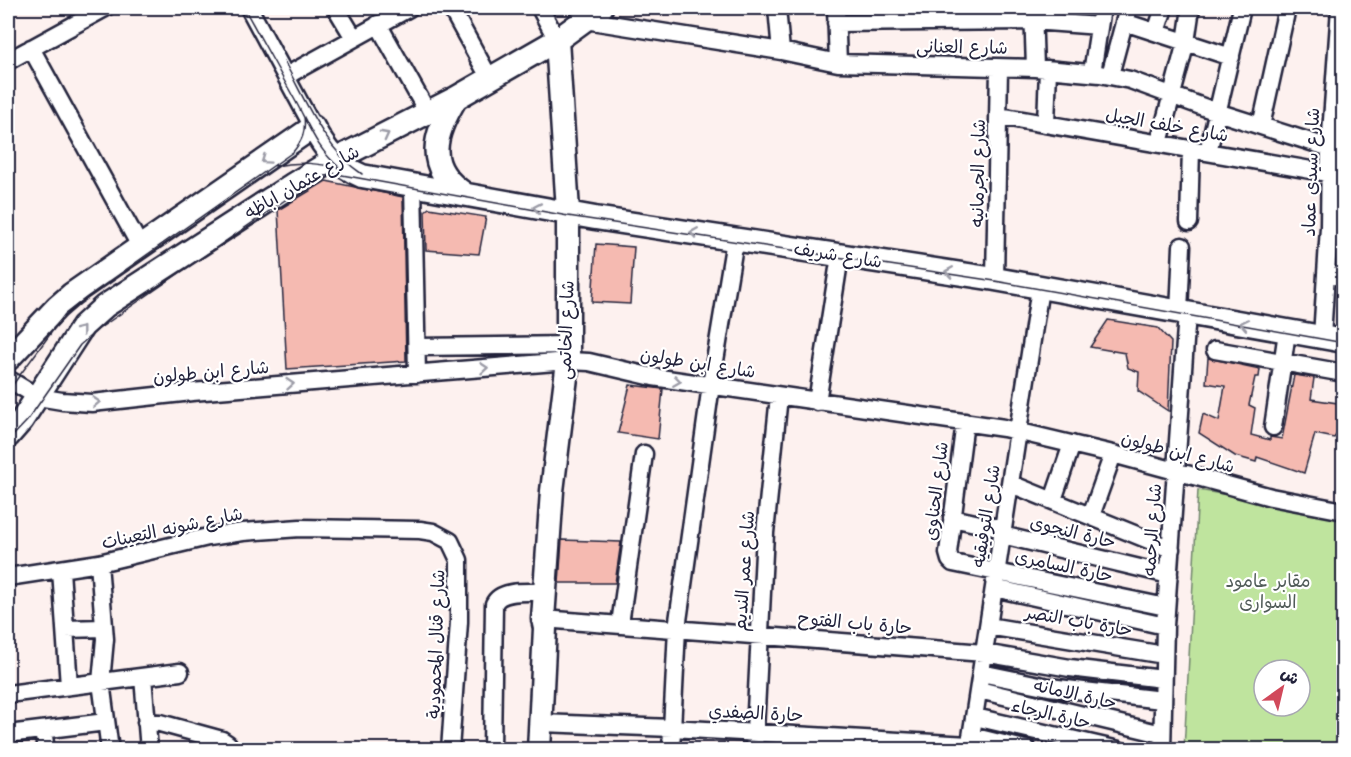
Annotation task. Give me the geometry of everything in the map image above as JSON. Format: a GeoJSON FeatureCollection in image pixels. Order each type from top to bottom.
{"type":"FeatureCollection","features":[{"type":"Feature","properties":{"kind":"main road","name":"شارع عثمان اباظه"},"geometry":{"type":"LineString","coordinates":[[8,436],[38,397],[83,326],[105,306],[268,200],[490,79],[557,40],[593,14]]}},
{"type":"Feature","properties":{"kind":"main road","name":"شارع الخاتمى"},"geometry":{"type":"LineString","coordinates":[[539,750],[545,628],[543,619],[552,491],[568,353],[568,214],[557,40]]}},
{"type":"Feature","properties":{"kind":"main road"},"geometry":{"type":"LineString","coordinates":[[456,98],[440,129],[436,142],[436,157],[441,171],[450,182],[466,194]]}},
{"type":"Feature","properties":{"kind":"main road","name":"شارع عثمان اباظه"},"geometry":{"type":"LineString","coordinates":[[8,359],[72,294],[313,127]]}},
{"type":"Feature","properties":{"kind":"main road"},"geometry":{"type":"LineString","coordinates":[[313,127],[336,161]]}},
{"type":"Feature","properties":{"kind":"main road","name":"شارع شريف"},"geometry":{"type":"LineString","coordinates":[[336,161],[348,171],[362,176],[568,214],[995,279],[1333,339]]}},
{"type":"Feature","properties":{"kind":"main road","name":"شارع الخاتمى"},"geometry":{"type":"LineString","coordinates":[[525,750],[537,631],[543,619]]}},
{"type":"Feature","properties":{"kind":"street"},"geometry":{"type":"LineString","coordinates":[[8,61],[105,8]]}},
{"type":"Feature","properties":{"kind":"street"},"geometry":{"type":"LineString","coordinates":[[249,8],[313,127]]}},
{"type":"Feature","properties":{"kind":"street"},"geometry":{"type":"LineString","coordinates":[[336,8],[354,38]]}},
{"type":"Feature","properties":{"kind":"street"},"geometry":{"type":"LineString","coordinates":[[285,75],[405,8]]}},
{"type":"Feature","properties":{"kind":"street"},"geometry":{"type":"LineString","coordinates":[[451,8],[490,79]]}},
{"type":"Feature","properties":{"kind":"street"},"geometry":{"type":"LineString","coordinates":[[540,8],[557,40]]}},
{"type":"Feature","properties":{"kind":"street"},"geometry":{"type":"LineString","coordinates":[[777,8],[781,51]]}},
{"type":"Feature","properties":{"kind":"street"},"geometry":{"type":"LineString","coordinates":[[1092,73],[1102,8]]}},
{"type":"Feature","properties":{"kind":"street"},"geometry":{"type":"LineString","coordinates":[[1156,33],[1164,8]]}},
{"type":"Feature","properties":{"kind":"street"},"geometry":{"type":"LineString","coordinates":[[1159,143],[1186,42],[1191,8]]}},
{"type":"Feature","properties":{"kind":"street"},"geometry":{"type":"LineString","coordinates":[[1208,152],[1242,8]]}},
{"type":"Feature","properties":{"kind":"street"},"geometry":{"type":"LineString","coordinates":[[1261,126],[1287,8]]}},
{"type":"Feature","properties":{"kind":"street","name":"شارع سيدى عماد"},"geometry":{"type":"LineString","coordinates":[[1333,339],[1326,275],[1336,228],[1330,148],[1337,130],[1341,12]]}},
{"type":"Feature","properties":{"kind":"street","name":"شارع العنانى"},"geometry":{"type":"LineString","coordinates":[[593,14],[838,63],[1041,69],[1110,75],[1330,148]]}},
{"type":"Feature","properties":{"kind":"street"},"geometry":{"type":"LineString","coordinates":[[838,63],[836,15],[1033,14],[1099,26]]}},
{"type":"Feature","properties":{"kind":"street"},"geometry":{"type":"LineString","coordinates":[[1033,14],[1046,124]]}},
{"type":"Feature","properties":{"kind":"street"},"geometry":{"type":"LineString","coordinates":[[1110,75],[1126,15],[1156,33],[1231,57]]}},
{"type":"Feature","properties":{"kind":"street"},"geometry":{"type":"LineString","coordinates":[[378,24],[428,113]]}},
{"type":"Feature","properties":{"kind":"street"},"geometry":{"type":"LineString","coordinates":[[31,48],[140,246]]}},
{"type":"Feature","properties":{"kind":"street","name":"شارع الجرمانيه"},"geometry":{"type":"LineString","coordinates":[[995,279],[999,68]]}},
{"type":"Feature","properties":{"kind":"street","name":"شارع خلف الجبل"},"geometry":{"type":"LineString","coordinates":[[999,116],[1208,152],[1334,184]]}},
{"type":"Feature","properties":{"kind":"street"},"geometry":{"type":"LineString","coordinates":[[1189,222],[1191,149]]}},
{"type":"Feature","properties":{"kind":"street"},"geometry":{"type":"LineString","coordinates":[[413,185],[417,374]]}},
{"type":"Feature","properties":{"kind":"street"},"geometry":{"type":"LineString","coordinates":[[671,750],[677,628],[711,386],[735,240]]}},
{"type":"Feature","properties":{"kind":"street","name":"شارع الرحمه"},"geometry":{"type":"LineString","coordinates":[[1162,742],[1165,626],[1176,472],[1183,313],[1182,246]]}},
{"type":"Feature","properties":{"kind":"street"},"geometry":{"type":"LineString","coordinates":[[817,402],[840,256]]}},
{"type":"Feature","properties":{"kind":"street"},"geometry":{"type":"LineString","coordinates":[[1326,275],[1344,277]]}},
{"type":"Feature","properties":{"kind":"street","name":"شارع التوفيقيه"},"geometry":{"type":"LineString","coordinates":[[970,744],[1040,288]]}},
{"type":"Feature","properties":{"kind":"street"},"geometry":{"type":"LineString","coordinates":[[1273,428],[1287,332]]}},
{"type":"Feature","properties":{"kind":"street"},"geometry":{"type":"LineString","coordinates":[[417,347],[568,353]]}},
{"type":"Feature","properties":{"kind":"street"},"geometry":{"type":"LineString","coordinates":[[1215,350],[1338,372]]}},
{"type":"Feature","properties":{"kind":"street","name":"شارع ابن طولون"},"geometry":{"type":"LineString","coordinates":[[38,397],[92,403],[192,392],[417,374],[568,353],[589,362],[653,377],[1019,431],[1293,502],[1342,511]]}},
{"type":"Feature","properties":{"kind":"street"},"geometry":{"type":"LineString","coordinates":[[8,379],[38,397]]}},
{"type":"Feature","properties":{"kind":"street","name":"شارع عمر النديم"},"geometry":{"type":"LineString","coordinates":[[754,741],[765,533],[779,396]]}},
{"type":"Feature","properties":{"kind":"street","name":"شارع الحناوى"},"geometry":{"type":"LineString","coordinates":[[953,563],[948,557],[965,422]]}},
{"type":"Feature","properties":{"kind":"street"},"geometry":{"type":"LineString","coordinates":[[1053,500],[1072,444]]}},
{"type":"Feature","properties":{"kind":"street"},"geometry":{"type":"LineString","coordinates":[[620,624],[644,454]]}},
{"type":"Feature","properties":{"kind":"street"},"geometry":{"type":"LineString","coordinates":[[1091,516],[1113,454]]}},
{"type":"Feature","properties":{"kind":"street"},"geometry":{"type":"LineString","coordinates":[[1011,484],[1171,549]]}},
{"type":"Feature","properties":{"kind":"street"},"geometry":{"type":"LineString","coordinates":[[1342,511],[1344,493]]}},
{"type":"Feature","properties":{"kind":"street","name":"حارة النجوى"},"geometry":{"type":"LineString","coordinates":[[952,518],[1169,575]]}},
{"type":"Feature","properties":{"kind":"street","name":"شارع شونه التعينات"},"geometry":{"type":"LineString","coordinates":[[8,577],[99,563],[208,537],[270,530],[420,530],[433,532],[450,541]]}},
{"type":"Feature","properties":{"kind":"street","name":"شارع قنال المحمودية"},"geometry":{"type":"LineString","coordinates":[[450,541],[459,560],[459,622],[450,750]]}},
{"type":"Feature","properties":{"kind":"street"},"geometry":{"type":"LineString","coordinates":[[99,563],[104,628],[101,682],[110,750]]}},
{"type":"Feature","properties":{"kind":"street","name":"حارة السامرى"},"geometry":{"type":"LineString","coordinates":[[953,563],[995,580],[1166,607]]}},
{"type":"Feature","properties":{"kind":"street"},"geometry":{"type":"LineString","coordinates":[[61,570],[69,686]]}},
{"type":"Feature","properties":{"kind":"street"},"geometry":{"type":"LineString","coordinates":[[995,580],[1165,626]]}},
{"type":"Feature","properties":{"kind":"street"},"geometry":{"type":"LineString","coordinates":[[492,750],[494,604],[496,598],[505,594],[545,592]]}},
{"type":"Feature","properties":{"kind":"street","name":"حارة باب الفتوح"},"geometry":{"type":"LineString","coordinates":[[543,619],[984,653],[1070,668],[1163,680]]}},
{"type":"Feature","properties":{"kind":"street","name":"حارة باب النصر"},"geometry":{"type":"LineString","coordinates":[[988,626],[1164,656]]}},
{"type":"Feature","properties":{"kind":"street"},"geometry":{"type":"LineString","coordinates":[[65,629],[104,628]]}},
{"type":"Feature","properties":{"kind":"street"},"geometry":{"type":"LineString","coordinates":[[8,694],[180,672]]}},
{"type":"Feature","properties":{"kind":"street"},"geometry":{"type":"LineString","coordinates":[[981,673],[1049,687],[1162,700]]}},
{"type":"Feature","properties":{"kind":"street"},"geometry":{"type":"LineString","coordinates":[[143,677],[149,750]]}},
{"type":"Feature","properties":{"kind":"street","name":"حارة الامانه"},"geometry":{"type":"LineString","coordinates":[[978,690],[1162,742]]}},
{"type":"Feature","properties":{"kind":"street","name":"حارة الرجاء"},"geometry":{"type":"LineString","coordinates":[[975,717],[1119,750]]}},
{"type":"Feature","properties":{"kind":"street"},"geometry":{"type":"LineString","coordinates":[[8,734],[106,722]]}},
{"type":"Feature","properties":{"kind":"street"},"geometry":{"type":"LineString","coordinates":[[146,722],[172,726],[222,740],[228,744],[229,750]]}},
{"type":"Feature","properties":{"kind":"street","name":"حارة الصفدي"},"geometry":{"type":"LineString","coordinates":[[541,723],[672,728],[754,741],[970,744],[1028,750]]}},
{"type":"Feature","properties":{"kind":"street"},"geometry":{"type":"LineString","coordinates":[[43,730],[46,750]]}},
{"type":"Feature","properties":{"kind":"green space","name":"مقابر عامود السوارى"},"geometry":{"type":"Polygon","coordinates":[[[1198,490],[1343,514],[1343,749],[1184,750],[1198,490]]]}},
{"type":"Feature","properties":{"kind":"building"},"geometry":{"type":"Polygon","coordinates":[[[326,181],[403,197],[406,361],[287,369],[278,210],[326,181]]]}},
{"type":"Feature","properties":{"kind":"building"},"geometry":{"type":"Polygon","coordinates":[[[429,208],[486,217],[479,254],[426,250],[425,211],[429,208]]]}},
{"type":"Feature","properties":{"kind":"building"},"geometry":{"type":"Polygon","coordinates":[[[596,244],[634,247],[630,304],[592,302],[596,244]]]}},
{"type":"Feature","properties":{"kind":"building"},"geometry":{"type":"Polygon","coordinates":[[[1108,320],[1158,328],[1171,342],[1168,411],[1138,391],[1139,372],[1128,368],[1125,353],[1090,347],[1108,320]]]}},
{"type":"Feature","properties":{"kind":"building"},"geometry":{"type":"Polygon","coordinates":[[[1208,358],[1260,369],[1259,377],[1255,377],[1249,405],[1255,408],[1251,435],[1270,440],[1270,437],[1282,439],[1294,375],[1314,378],[1311,399],[1344,404],[1344,424],[1334,438],[1315,434],[1304,473],[1257,457],[1256,462],[1235,456],[1199,433],[1203,414],[1219,421],[1225,386],[1206,383],[1208,358]]]}},
{"type":"Feature","properties":{"kind":"building"},"geometry":{"type":"Polygon","coordinates":[[[630,385],[663,389],[658,439],[618,433],[630,385]]]}},
{"type":"Feature","properties":{"kind":"building"},"geometry":{"type":"Polygon","coordinates":[[[562,540],[621,542],[615,583],[559,583],[562,540]]]}},
{"type":"Feature","properties":{"kind":"tram line"},"geometry":{"type":"LineString","coordinates":[[244,8],[315,138],[325,153],[340,168]]}},
{"type":"Feature","properties":{"kind":"tram line"},"geometry":{"type":"LineString","coordinates":[[284,61],[326,137],[349,164],[362,174]]}},
{"type":"Feature","properties":{"kind":"tram line"},"geometry":{"type":"LineString","coordinates":[[8,395],[14,383],[65,314],[293,152],[303,136],[304,117]]}},
{"type":"Feature","properties":{"kind":"tram line"},"geometry":{"type":"LineString","coordinates":[[275,166],[309,163],[343,169]]}},
{"type":"Feature","properties":{"kind":"tram line"},"geometry":{"type":"LineString","coordinates":[[8,441],[27,421],[80,345],[97,330],[317,178],[330,175],[342,175],[568,216],[995,281],[1344,343]]}}]}
